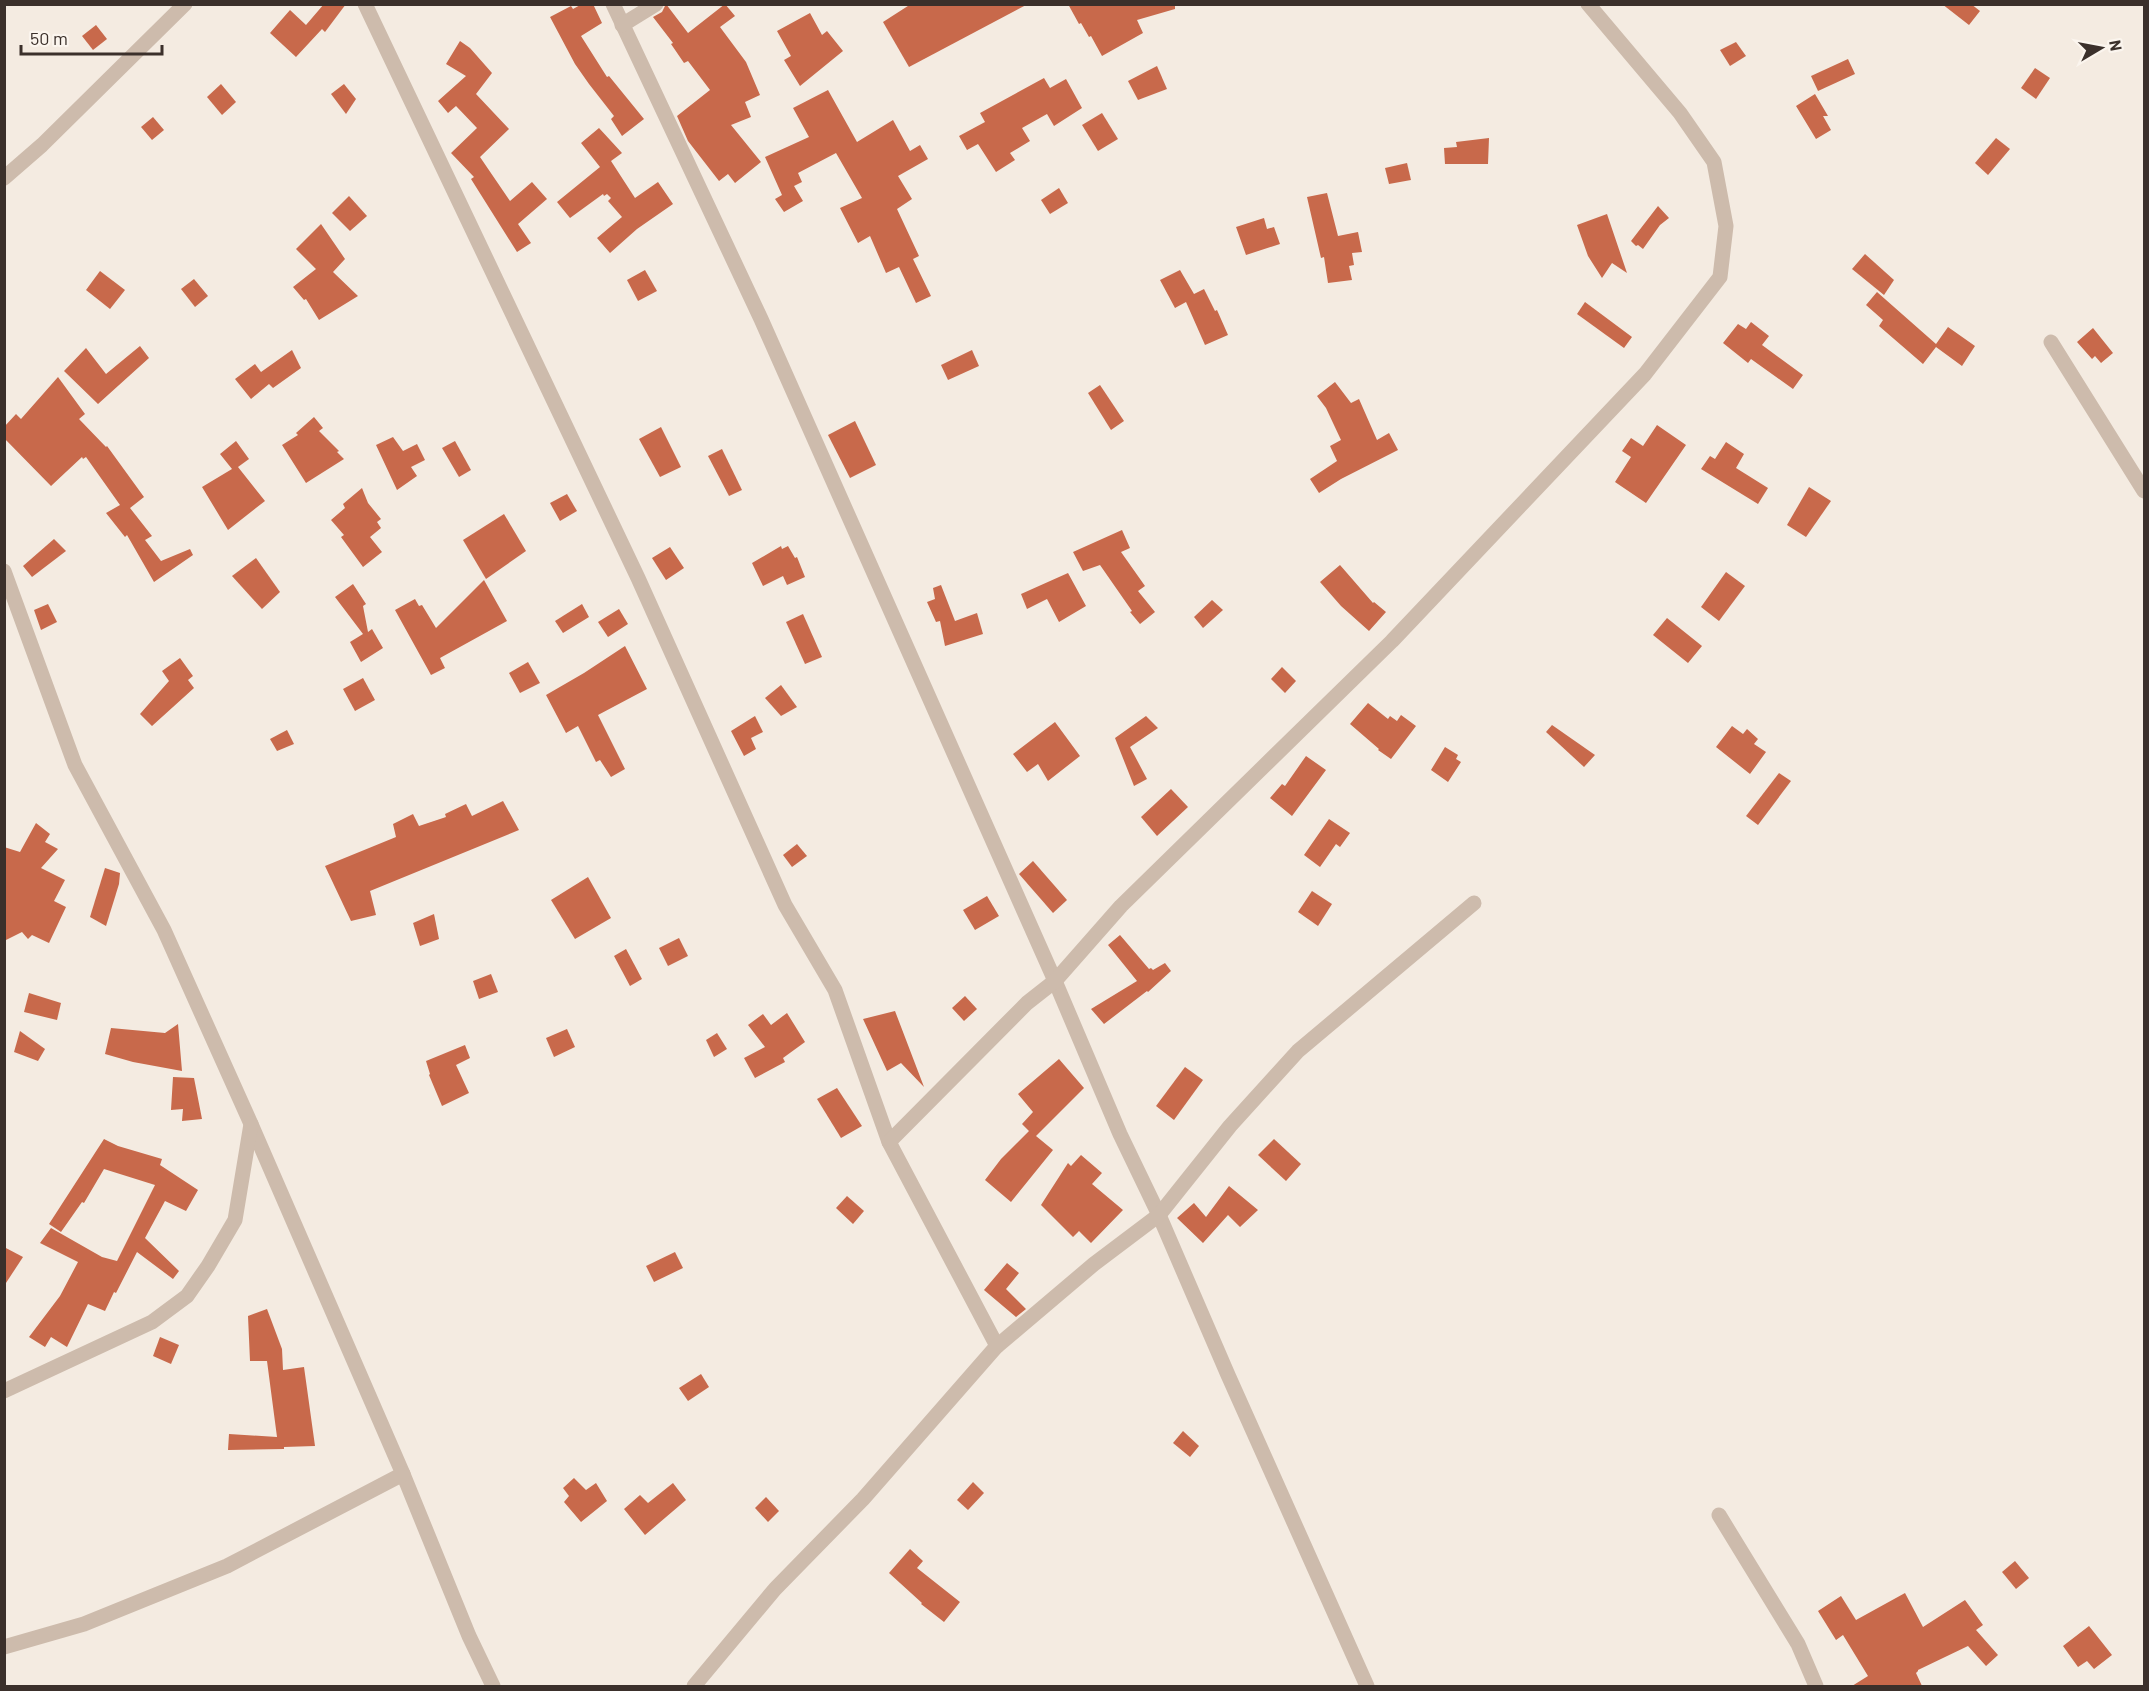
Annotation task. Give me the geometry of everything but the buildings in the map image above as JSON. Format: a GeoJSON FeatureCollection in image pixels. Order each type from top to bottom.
{"type":"FeatureCollection","features":[{"type":"Feature","properties":{"kind":"street"},"geometry":{"type":"LineString","coordinates":[[4,178],[42,145],[185,4]]}},
{"type":"Feature","properties":{"kind":"street"},"geometry":{"type":"LineString","coordinates":[[365,4],[638,578],[785,905],[835,990],[889,1142],[998,1346]]}},
{"type":"Feature","properties":{"kind":"street"},"geometry":{"type":"LineString","coordinates":[[613,4],[761,319],[1055,981],[1120,1134],[1159,1215],[1367,1686]]}},
{"type":"Feature","properties":{"kind":"street"},"geometry":{"type":"LineString","coordinates":[[622,25],[656,4]]}},
{"type":"Feature","properties":{"kind":"street"},"geometry":{"type":"LineString","coordinates":[[889,1142],[1026,1004],[1055,981],[1121,906],[1392,641],[1645,374],[1720,277],[1726,226],[1713,162],[1680,113],[1588,4]]}},
{"type":"Feature","properties":{"kind":"street"},"geometry":{"type":"LineString","coordinates":[[2051,342],[2145,491]]}},
{"type":"Feature","properties":{"kind":"street"},"geometry":{"type":"LineString","coordinates":[[4,571],[75,765],[164,930],[251,1124],[403,1474],[469,1636],[493,1686]]}},
{"type":"Feature","properties":{"kind":"street"},"geometry":{"type":"LineString","coordinates":[[694,1686],[776,1589],[863,1499],[998,1346],[1094,1264],[1159,1215],[1230,1126],[1298,1051],[1474,903]]}},
{"type":"Feature","properties":{"kind":"street"},"geometry":{"type":"LineString","coordinates":[[4,1391],[152,1322],[187,1296],[235,1220],[251,1124]]}},
{"type":"Feature","properties":{"kind":"street"},"geometry":{"type":"LineString","coordinates":[[4,1647],[84,1623],[227,1566],[403,1474]]}},
{"type":"Feature","properties":{"kind":"street"},"geometry":{"type":"LineString","coordinates":[[1719,1515],[1798,1644],[1816,1686]]}}]}
